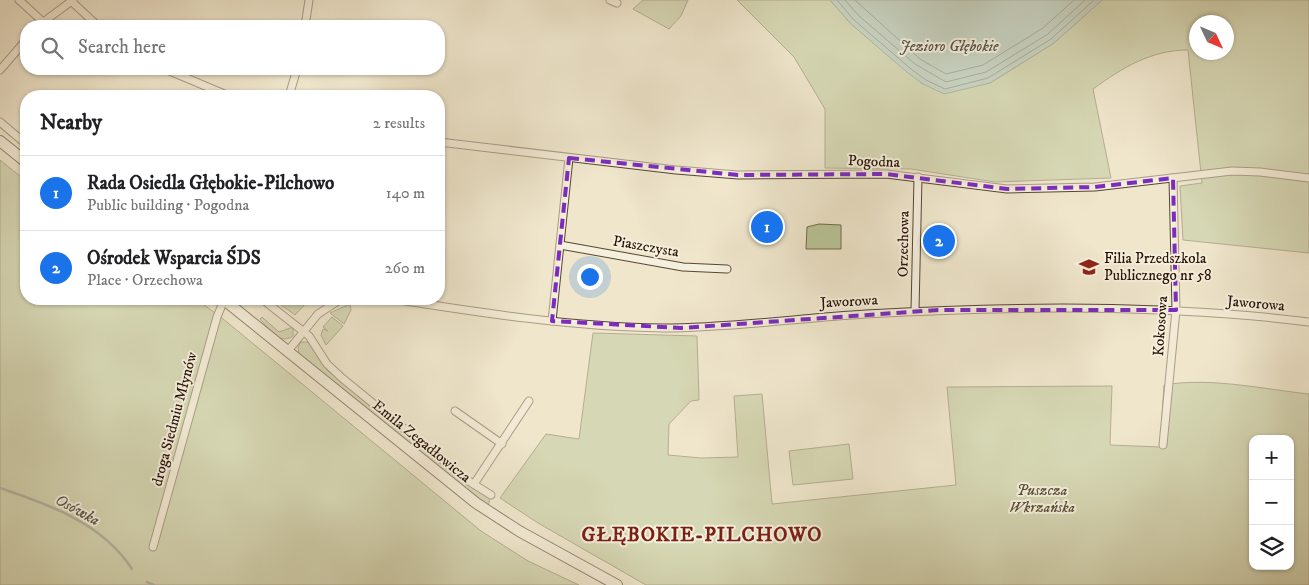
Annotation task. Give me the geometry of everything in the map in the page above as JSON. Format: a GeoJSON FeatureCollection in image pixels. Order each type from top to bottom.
{"type":"FeatureCollection","features":[{"type":"Feature","properties":{"kind":"main road"},"geometry":{"type":"LineString","coordinates":[[0,141],[20,157]]}},
{"type":"Feature","properties":{"kind":"main road","name":"Emila Zegadłowicza"},"geometry":{"type":"LineString","coordinates":[[230,305],[426,465],[490,513],[617,585]]}},
{"type":"Feature","properties":{"kind":"street"},"geometry":{"type":"LineString","coordinates":[[19,0],[37,20]]}},
{"type":"Feature","properties":{"kind":"street"},"geometry":{"type":"LineString","coordinates":[[306,20],[309,0]]}},
{"type":"Feature","properties":{"kind":"street"},"geometry":{"type":"LineString","coordinates":[[46,20],[72,1],[92,20]]}},
{"type":"Feature","properties":{"kind":"street"},"geometry":{"type":"LineString","coordinates":[[0,70],[20,47]]}},
{"type":"Feature","properties":{"kind":"street"},"geometry":{"type":"LineString","coordinates":[[179,75],[215,90]]}},
{"type":"Feature","properties":{"kind":"street"},"geometry":{"type":"LineString","coordinates":[[291,90],[295,75]]}},
{"type":"Feature","properties":{"kind":"street"},"geometry":{"type":"LineString","coordinates":[[0,122],[20,139]]}},
{"type":"Feature","properties":{"kind":"street","name":"Pogodna"},"geometry":{"type":"LineString","coordinates":[[445,143],[569,158],[738,175],[886,174],[988,187],[1026,189],[1095,187],[1232,171],[1260,172],[1309,178]]}},
{"type":"Feature","properties":{"kind":"street"},"geometry":{"type":"LineString","coordinates":[[552,321],[569,158]]}},
{"type":"Feature","properties":{"kind":"street","name":"Orzechowa"},"geometry":{"type":"LineString","coordinates":[[915,311],[918,177]]}},
{"type":"Feature","properties":{"kind":"street","name":"Kokosowa"},"geometry":{"type":"LineString","coordinates":[[1163,445],[1176,310],[1173,178]]}},
{"type":"Feature","properties":{"kind":"street","name":"Piaszczysta"},"geometry":{"type":"LineString","coordinates":[[560,245],[683,266],[727,269]]}},
{"type":"Feature","properties":{"kind":"street","name":"droga Siedmiu Młynów"},"geometry":{"type":"LineString","coordinates":[[153,547],[221,305]]}},
{"type":"Feature","properties":{"kind":"street"},"geometry":{"type":"LineString","coordinates":[[270,305],[303,331],[327,364],[342,378],[474,484],[491,495]]}},
{"type":"Feature","properties":{"kind":"street"},"geometry":{"type":"LineString","coordinates":[[287,352],[303,331],[330,305]]}},
{"type":"Feature","properties":{"kind":"street","name":"Jaworowa"},"geometry":{"type":"LineString","coordinates":[[436,305],[552,321],[624,327],[681,328],[915,311],[980,309],[1176,310],[1309,322]]}},
{"type":"Feature","properties":{"kind":"street"},"geometry":{"type":"LineString","coordinates":[[474,484],[529,401]]}},
{"type":"Feature","properties":{"kind":"street"},"geometry":{"type":"LineString","coordinates":[[455,412],[502,444]]}},
{"type":"Feature","properties":{"kind":"highlighted area"},"geometry":{"type":"Polygon","coordinates":[[[569,158],[738,175],[886,174],[1007,189],[1095,187],[1173,178],[1176,310],[938,310],[681,328],[552,321],[569,158]]]}},
{"type":"Feature","properties":{"kind":"green space"},"geometry":{"type":"Polygon","coordinates":[[[643,0],[688,0],[681,16],[669,29],[633,9],[643,0]]]}},
{"type":"Feature","properties":{"kind":"green space"},"geometry":{"type":"Polygon","coordinates":[[[737,0],[830,0],[851,24],[923,84],[974,86],[990,83],[1054,43],[1102,0],[1309,0],[1309,253],[1183,240],[1180,186],[1202,183],[1189,60],[1234,60],[1234,15],[1189,15],[1189,60],[1188,50],[1162,53],[1126,67],[1093,89],[1111,178],[995,182],[911,169],[825,168],[825,109],[794,57],[737,0]]]}},
{"type":"Feature","properties":{"kind":"green space"},"geometry":{"type":"Polygon","coordinates":[[[0,160],[20,176],[20,305],[204,305],[481,531],[528,561],[579,585],[0,585],[0,160]]]}},
{"type":"Feature","properties":{"kind":"green space"},"geometry":{"type":"Polygon","coordinates":[[[819,224],[841,225],[841,249],[806,249],[807,227],[819,224]]]}},
{"type":"Feature","properties":{"kind":"green space"},"geometry":{"type":"Polygon","coordinates":[[[281,305],[304,305],[295,315],[281,305]]]}},
{"type":"Feature","properties":{"kind":"green space"},"geometry":{"type":"Polygon","coordinates":[[[350,305],[351,310],[344,324],[330,313],[350,305]]]}},
{"type":"Feature","properties":{"kind":"green space"},"geometry":{"type":"Polygon","coordinates":[[[262,317],[279,332],[293,327],[293,336],[283,339],[275,335],[260,319],[262,317]]]}},
{"type":"Feature","properties":{"kind":"green space"},"geometry":{"type":"Polygon","coordinates":[[[332,317],[343,326],[326,345],[321,335],[323,329],[328,331],[323,327],[332,317]]]}},
{"type":"Feature","properties":{"kind":"green space","name":"Puszcza Wkrzańska"},"geometry":{"type":"Polygon","coordinates":[[[593,333],[697,336],[699,400],[691,401],[669,424],[668,455],[701,458],[738,457],[734,396],[762,394],[772,504],[956,485],[947,387],[1112,386],[1110,445],[1160,447],[1164,385],[1200,382],[1218,383],[1309,394],[1309,585],[646,585],[538,523],[500,498],[546,434],[579,439],[593,333]]]}},
{"type":"Feature","properties":{"kind":"green space"},"geometry":{"type":"Polygon","coordinates":[[[301,342],[308,342],[328,371],[463,481],[490,498],[488,507],[299,354],[298,347],[301,342]]]}},
{"type":"Feature","properties":{"kind":"green space"},"geometry":{"type":"Polygon","coordinates":[[[849,444],[853,479],[793,485],[789,451],[849,444]]]}},
{"type":"Feature","properties":{"kind":"water","name":"Jezioro Głębokie"},"geometry":{"type":"Polygon","coordinates":[[[830,0],[1102,0],[1054,43],[990,83],[944,94],[923,84],[908,73],[851,24],[830,0]]]}},
{"type":"Feature","properties":{"kind":"waterway","name":"Osówka"},"geometry":{"type":"LineString","coordinates":[[0,488],[38,501],[74,518],[106,539],[132,569]]}},
{"type":"Feature","properties":{"kind":"waterway","name":"Osówka"},"geometry":{"type":"LineString","coordinates":[[147,582],[154,585]]}},
{"type":"Feature","properties":{"kind":"place","name":"Rada Osiedla Głębokie-Pilchowo"},"geometry":{"type":"Point","coordinates":[767,227]}},
{"type":"Feature","properties":{"kind":"place","name":"Ośrodek Wsparcia ŚDS"},"geometry":{"type":"Point","coordinates":[939,241]}},
{"type":"Feature","properties":{"kind":"place","name":"Filia Przedszkola Publicznego nr 58"},"geometry":{"type":"Point","coordinates":[1089,267]}},
{"type":"Feature","properties":{"kind":"district","name":"GŁĘBOKIE-PILCHOWO"},"geometry":{"type":"Point","coordinates":[702,534]}}]}
